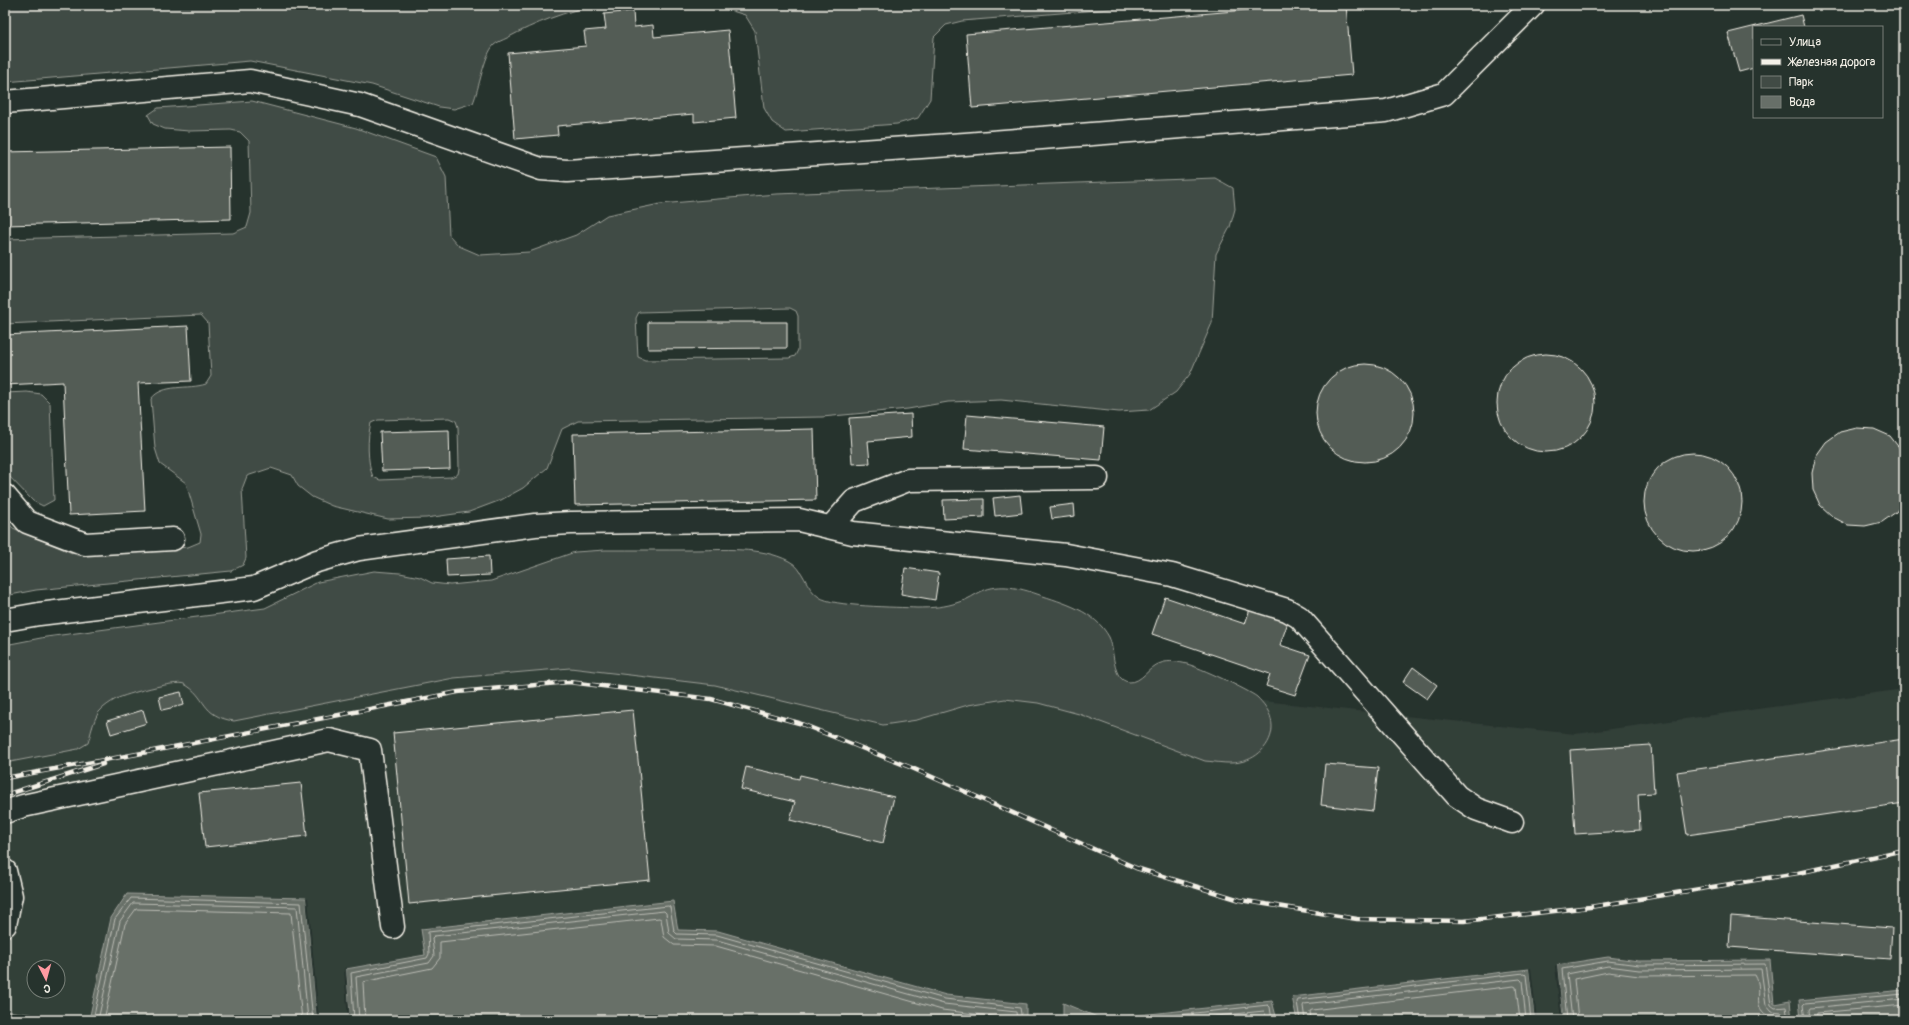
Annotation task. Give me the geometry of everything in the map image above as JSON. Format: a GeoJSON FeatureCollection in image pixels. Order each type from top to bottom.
{"type":"FeatureCollection","features":[{"type":"Feature","properties":{"kind":"street"},"geometry":{"type":"LineString","coordinates":[[5,102],[250,81],[360,105],[541,169],[567,171],[583,170],[966,144],[1386,111],[1444,94],[1533,5]]}},
{"type":"Feature","properties":{"kind":"street"},"geometry":{"type":"LineString","coordinates":[[831,527],[854,501],[908,480],[1097,478]]}},
{"type":"Feature","properties":{"kind":"street"},"geometry":{"type":"LineString","coordinates":[[5,496],[27,522],[85,544],[173,539]]}},
{"type":"Feature","properties":{"kind":"street"},"geometry":{"type":"LineString","coordinates":[[5,620],[39,614],[254,588],[317,561],[359,549],[535,526],[571,523],[799,520],[831,527],[853,534],[1066,555],[1172,575],[1288,610],[1299,617],[1312,630],[1457,796],[1476,809],[1512,822]]}},
{"type":"Feature","properties":{"kind":"street"},"geometry":{"type":"LineString","coordinates":[[5,812],[23,806],[329,740],[370,750],[393,927]]}},
{"type":"Feature","properties":{"kind":"street"},"geometry":{"type":"LineString","coordinates":[[5,871],[11,896],[5,925]]}},
{"type":"Feature","properties":{"kind":"shaded area"},"geometry":{"type":"Polygon","coordinates":[[[707,642],[1575,734],[1904,689],[1904,990],[1799,1000],[1801,1020],[1792,1020],[1790,1001],[1774,1004],[1639,961],[1608,957],[1557,965],[1563,1020],[1535,1020],[1529,969],[1292,997],[1297,1020],[1277,1020],[1272,1001],[1102,1019],[1063,1004],[1063,1020],[1026,1020],[1026,1004],[946,995],[718,931],[678,930],[673,901],[421,929],[426,955],[346,969],[350,1020],[317,1020],[305,898],[127,894],[111,918],[89,1020],[44,1020],[44,1016],[5,1011],[5,681],[707,642]]]}},
{"type":"Feature","properties":{"kind":"green space"},"geometry":{"type":"Polygon","coordinates":[[[5,5],[597,5],[551,18],[495,44],[487,56],[473,103],[454,109],[439,107],[372,85],[250,61],[5,82],[5,5]]]}},
{"type":"Feature","properties":{"kind":"green space"},"geometry":{"type":"Polygon","coordinates":[[[713,5],[1160,5],[962,21],[946,25],[934,37],[930,99],[918,118],[897,124],[786,132],[772,122],[764,108],[755,31],[745,15],[713,5]]]}},
{"type":"Feature","properties":{"kind":"green space"},"geometry":{"type":"Polygon","coordinates":[[[252,101],[356,128],[436,157],[446,177],[449,235],[459,246],[480,255],[529,252],[576,235],[607,215],[660,204],[776,194],[1215,178],[1233,188],[1235,209],[1230,227],[1216,254],[1212,323],[1190,374],[1176,392],[1149,410],[1119,412],[1001,400],[948,402],[908,409],[822,417],[578,421],[562,429],[547,468],[523,488],[501,500],[469,512],[426,518],[388,519],[332,506],[312,497],[298,486],[292,475],[271,468],[247,476],[242,489],[246,558],[243,565],[231,571],[36,590],[5,596],[5,519],[13,528],[77,555],[188,547],[200,542],[201,534],[186,483],[160,464],[155,448],[151,399],[156,394],[169,389],[206,384],[211,376],[208,323],[201,315],[5,324],[5,239],[233,233],[247,227],[251,213],[249,141],[240,132],[231,130],[189,131],[165,129],[153,124],[148,115],[158,108],[252,101]],[[790,308],[639,312],[636,318],[638,357],[645,360],[789,358],[795,356],[798,350],[798,316],[796,311],[790,308]],[[449,418],[378,420],[371,423],[368,450],[373,477],[380,480],[451,477],[458,474],[458,427],[456,421],[449,418]]]}},
{"type":"Feature","properties":{"kind":"green space"},"geometry":{"type":"Polygon","coordinates":[[[27,392],[41,394],[50,403],[54,500],[43,506],[33,501],[5,472],[5,393],[27,392]]]}},
{"type":"Feature","properties":{"kind":"green space"},"geometry":{"type":"Polygon","coordinates":[[[605,550],[741,550],[766,553],[778,556],[794,564],[814,593],[819,597],[837,603],[851,605],[917,608],[933,607],[949,605],[962,601],[982,591],[996,587],[1010,587],[1024,590],[1078,609],[1096,621],[1109,637],[1116,670],[1123,680],[1134,682],[1153,667],[1164,662],[1171,661],[1193,666],[1234,684],[1257,697],[1269,713],[1272,726],[1271,733],[1262,751],[1251,759],[1235,763],[1205,761],[1079,714],[1038,703],[1005,699],[968,705],[917,720],[883,725],[715,685],[570,668],[454,678],[234,721],[215,715],[209,710],[197,694],[184,684],[171,684],[130,694],[116,699],[107,705],[99,712],[97,716],[92,727],[88,743],[78,749],[5,763],[5,645],[46,637],[265,608],[318,582],[374,571],[400,573],[420,577],[432,583],[450,585],[491,581],[575,552],[605,550]]]}},
{"type":"Feature","properties":{"kind":"water"},"geometry":{"type":"Polygon","coordinates":[[[127,894],[306,898],[317,1020],[89,1020],[111,918],[127,894]]]}},
{"type":"Feature","properties":{"kind":"water"},"geometry":{"type":"Polygon","coordinates":[[[673,901],[678,930],[718,931],[946,995],[1026,1004],[1026,1020],[350,1020],[346,969],[425,955],[421,929],[673,901]]]}},
{"type":"Feature","properties":{"kind":"water"},"geometry":{"type":"Polygon","coordinates":[[[1608,957],[1639,961],[1770,960],[1774,1004],[1790,1001],[1792,1020],[1563,1020],[1557,965],[1608,957]]]}},
{"type":"Feature","properties":{"kind":"water"},"geometry":{"type":"Polygon","coordinates":[[[1529,969],[1535,1020],[1297,1020],[1292,997],[1529,969]]]}},
{"type":"Feature","properties":{"kind":"water"},"geometry":{"type":"Polygon","coordinates":[[[1904,990],[1904,1020],[1801,1020],[1799,1000],[1904,990]]]}},
{"type":"Feature","properties":{"kind":"water"},"geometry":{"type":"Polygon","coordinates":[[[1272,1001],[1277,1020],[1063,1020],[1063,1003],[1102,1019],[1272,1001]]]}},
{"type":"Feature","properties":{"kind":"water"},"geometry":{"type":"Polygon","coordinates":[[[5,1011],[45,1016],[44,1020],[5,1020],[5,1011]]]}},
{"type":"Feature","properties":{"kind":"pier"},"geometry":{"type":"Polygon","coordinates":[[[306,898],[308,898],[319,1020],[317,1020],[306,898]]]}},
{"type":"Feature","properties":{"kind":"pier"},"geometry":{"type":"Polygon","coordinates":[[[1557,965],[1563,1020],[1561,1020],[1555,966],[1557,965]]]}},
{"type":"Feature","properties":{"kind":"pier"},"geometry":{"type":"Polygon","coordinates":[[[346,967],[350,1020],[348,1020],[344,969],[346,967]]]}},
{"type":"Feature","properties":{"kind":"pier"},"geometry":{"type":"Polygon","coordinates":[[[1531,968],[1537,1020],[1535,1020],[1529,969],[1531,968]]]}},
{"type":"Feature","properties":{"kind":"building"},"geometry":{"type":"Polygon","coordinates":[[[1305,5],[1346,5],[1352,75],[972,108],[966,34],[1305,5]]]}},
{"type":"Feature","properties":{"kind":"building"},"geometry":{"type":"Polygon","coordinates":[[[633,11],[634,27],[653,25],[654,37],[728,30],[736,118],[694,122],[694,114],[557,126],[558,135],[515,139],[508,53],[586,46],[584,31],[606,29],[604,14],[633,11]]]}},
{"type":"Feature","properties":{"kind":"building"},"geometry":{"type":"Polygon","coordinates":[[[1801,15],[1804,26],[1756,26],[1801,15]]]}},
{"type":"Feature","properties":{"kind":"building"},"geometry":{"type":"Polygon","coordinates":[[[1753,27],[1753,68],[1739,72],[1728,33],[1753,27]]]}},
{"type":"Feature","properties":{"kind":"building"},"geometry":{"type":"Polygon","coordinates":[[[230,147],[231,219],[5,225],[5,152],[230,147]]]}},
{"type":"Feature","properties":{"kind":"building"},"geometry":{"type":"Polygon","coordinates":[[[648,322],[787,322],[787,348],[648,349],[648,322]]]}},
{"type":"Feature","properties":{"kind":"building"},"geometry":{"type":"Polygon","coordinates":[[[188,326],[191,381],[138,383],[145,511],[69,515],[63,382],[5,385],[5,335],[188,326]]]}},
{"type":"Feature","properties":{"kind":"building"},"geometry":{"type":"Polygon","coordinates":[[[1546,354],[1565,358],[1581,368],[1591,384],[1595,403],[1591,422],[1581,438],[1565,448],[1546,452],[1527,448],[1511,438],[1501,422],[1497,403],[1501,384],[1511,368],[1527,358],[1546,354]]]}},
{"type":"Feature","properties":{"kind":"building"},"geometry":{"type":"Polygon","coordinates":[[[1365,364],[1384,368],[1400,378],[1410,394],[1414,413],[1410,432],[1400,448],[1384,458],[1365,462],[1346,458],[1330,448],[1320,432],[1316,413],[1320,394],[1330,378],[1346,368],[1365,364]]]}},
{"type":"Feature","properties":{"kind":"building"},"geometry":{"type":"Polygon","coordinates":[[[911,414],[912,437],[868,441],[870,463],[852,464],[849,418],[911,414]]]}},
{"type":"Feature","properties":{"kind":"building"},"geometry":{"type":"Polygon","coordinates":[[[967,415],[1104,427],[1101,460],[964,449],[967,415]]]}},
{"type":"Feature","properties":{"kind":"building"},"geometry":{"type":"Polygon","coordinates":[[[1857,428],[1874,429],[1890,436],[1904,454],[1904,501],[1896,512],[1882,522],[1865,526],[1848,525],[1833,517],[1820,505],[1813,490],[1812,473],[1816,456],[1826,442],[1840,432],[1857,428]]]}},
{"type":"Feature","properties":{"kind":"building"},"geometry":{"type":"Polygon","coordinates":[[[814,429],[816,500],[575,505],[573,434],[814,429]]]}},
{"type":"Feature","properties":{"kind":"building"},"geometry":{"type":"Polygon","coordinates":[[[449,430],[450,469],[382,471],[380,432],[449,430]]]}},
{"type":"Feature","properties":{"kind":"building"},"geometry":{"type":"Polygon","coordinates":[[[1693,453],[1712,457],[1728,467],[1738,483],[1742,502],[1738,521],[1728,537],[1712,547],[1693,551],[1674,547],[1658,537],[1648,521],[1644,502],[1648,483],[1658,467],[1674,457],[1693,453]]]}},
{"type":"Feature","properties":{"kind":"building"},"geometry":{"type":"Polygon","coordinates":[[[1020,495],[1022,513],[995,516],[993,498],[1020,495]]]}},
{"type":"Feature","properties":{"kind":"building"},"geometry":{"type":"Polygon","coordinates":[[[984,499],[984,517],[944,519],[943,500],[984,499]]]}},
{"type":"Feature","properties":{"kind":"building"},"geometry":{"type":"Polygon","coordinates":[[[1074,504],[1075,516],[1052,519],[1050,507],[1074,504]]]}},
{"type":"Feature","properties":{"kind":"building"},"geometry":{"type":"Polygon","coordinates":[[[489,556],[490,575],[447,577],[446,559],[489,556]]]}},
{"type":"Feature","properties":{"kind":"building"},"geometry":{"type":"Polygon","coordinates":[[[905,568],[939,573],[935,600],[901,594],[905,568]]]}},
{"type":"Feature","properties":{"kind":"building"},"geometry":{"type":"Polygon","coordinates":[[[1165,597],[1245,624],[1250,609],[1288,622],[1280,645],[1310,655],[1295,695],[1266,686],[1270,674],[1152,634],[1165,597]]]}},
{"type":"Feature","properties":{"kind":"building"},"geometry":{"type":"Polygon","coordinates":[[[1413,667],[1437,685],[1427,699],[1403,682],[1413,667]]]}},
{"type":"Feature","properties":{"kind":"building"},"geometry":{"type":"Polygon","coordinates":[[[181,692],[184,705],[162,710],[159,697],[181,692]]]}},
{"type":"Feature","properties":{"kind":"building"},"geometry":{"type":"Polygon","coordinates":[[[143,710],[147,723],[111,734],[107,721],[143,710]]]}},
{"type":"Feature","properties":{"kind":"building"},"geometry":{"type":"Polygon","coordinates":[[[633,710],[650,880],[409,904],[393,733],[633,710]]]}},
{"type":"Feature","properties":{"kind":"building"},"geometry":{"type":"Polygon","coordinates":[[[1904,739],[1904,803],[1687,835],[1677,772],[1904,739]]]}},
{"type":"Feature","properties":{"kind":"building"},"geometry":{"type":"Polygon","coordinates":[[[1651,745],[1654,793],[1638,794],[1640,830],[1575,834],[1570,750],[1651,745]]]}},
{"type":"Feature","properties":{"kind":"building"},"geometry":{"type":"Polygon","coordinates":[[[1325,764],[1378,768],[1373,811],[1321,805],[1325,764]]]}},
{"type":"Feature","properties":{"kind":"building"},"geometry":{"type":"Polygon","coordinates":[[[746,767],[799,779],[800,775],[894,797],[883,843],[790,820],[795,802],[741,789],[746,767]]]}},
{"type":"Feature","properties":{"kind":"building"},"geometry":{"type":"Polygon","coordinates":[[[301,783],[307,836],[205,847],[199,793],[301,783]]]}},
{"type":"Feature","properties":{"kind":"building"},"geometry":{"type":"Polygon","coordinates":[[[1731,916],[1892,928],[1890,959],[1729,947],[1731,916]]]}},
{"type":"Feature","properties":{"kind":"railway"},"geometry":{"type":"LineString","coordinates":[[5,778],[458,692],[569,682],[711,699],[799,723],[912,768],[1136,868],[1240,900],[1357,919],[1464,921],[1590,907],[1798,873],[1904,850]]}},
{"type":"Feature","properties":{"kind":"railway"},"geometry":{"type":"LineString","coordinates":[[5,795],[103,764]]}}]}
